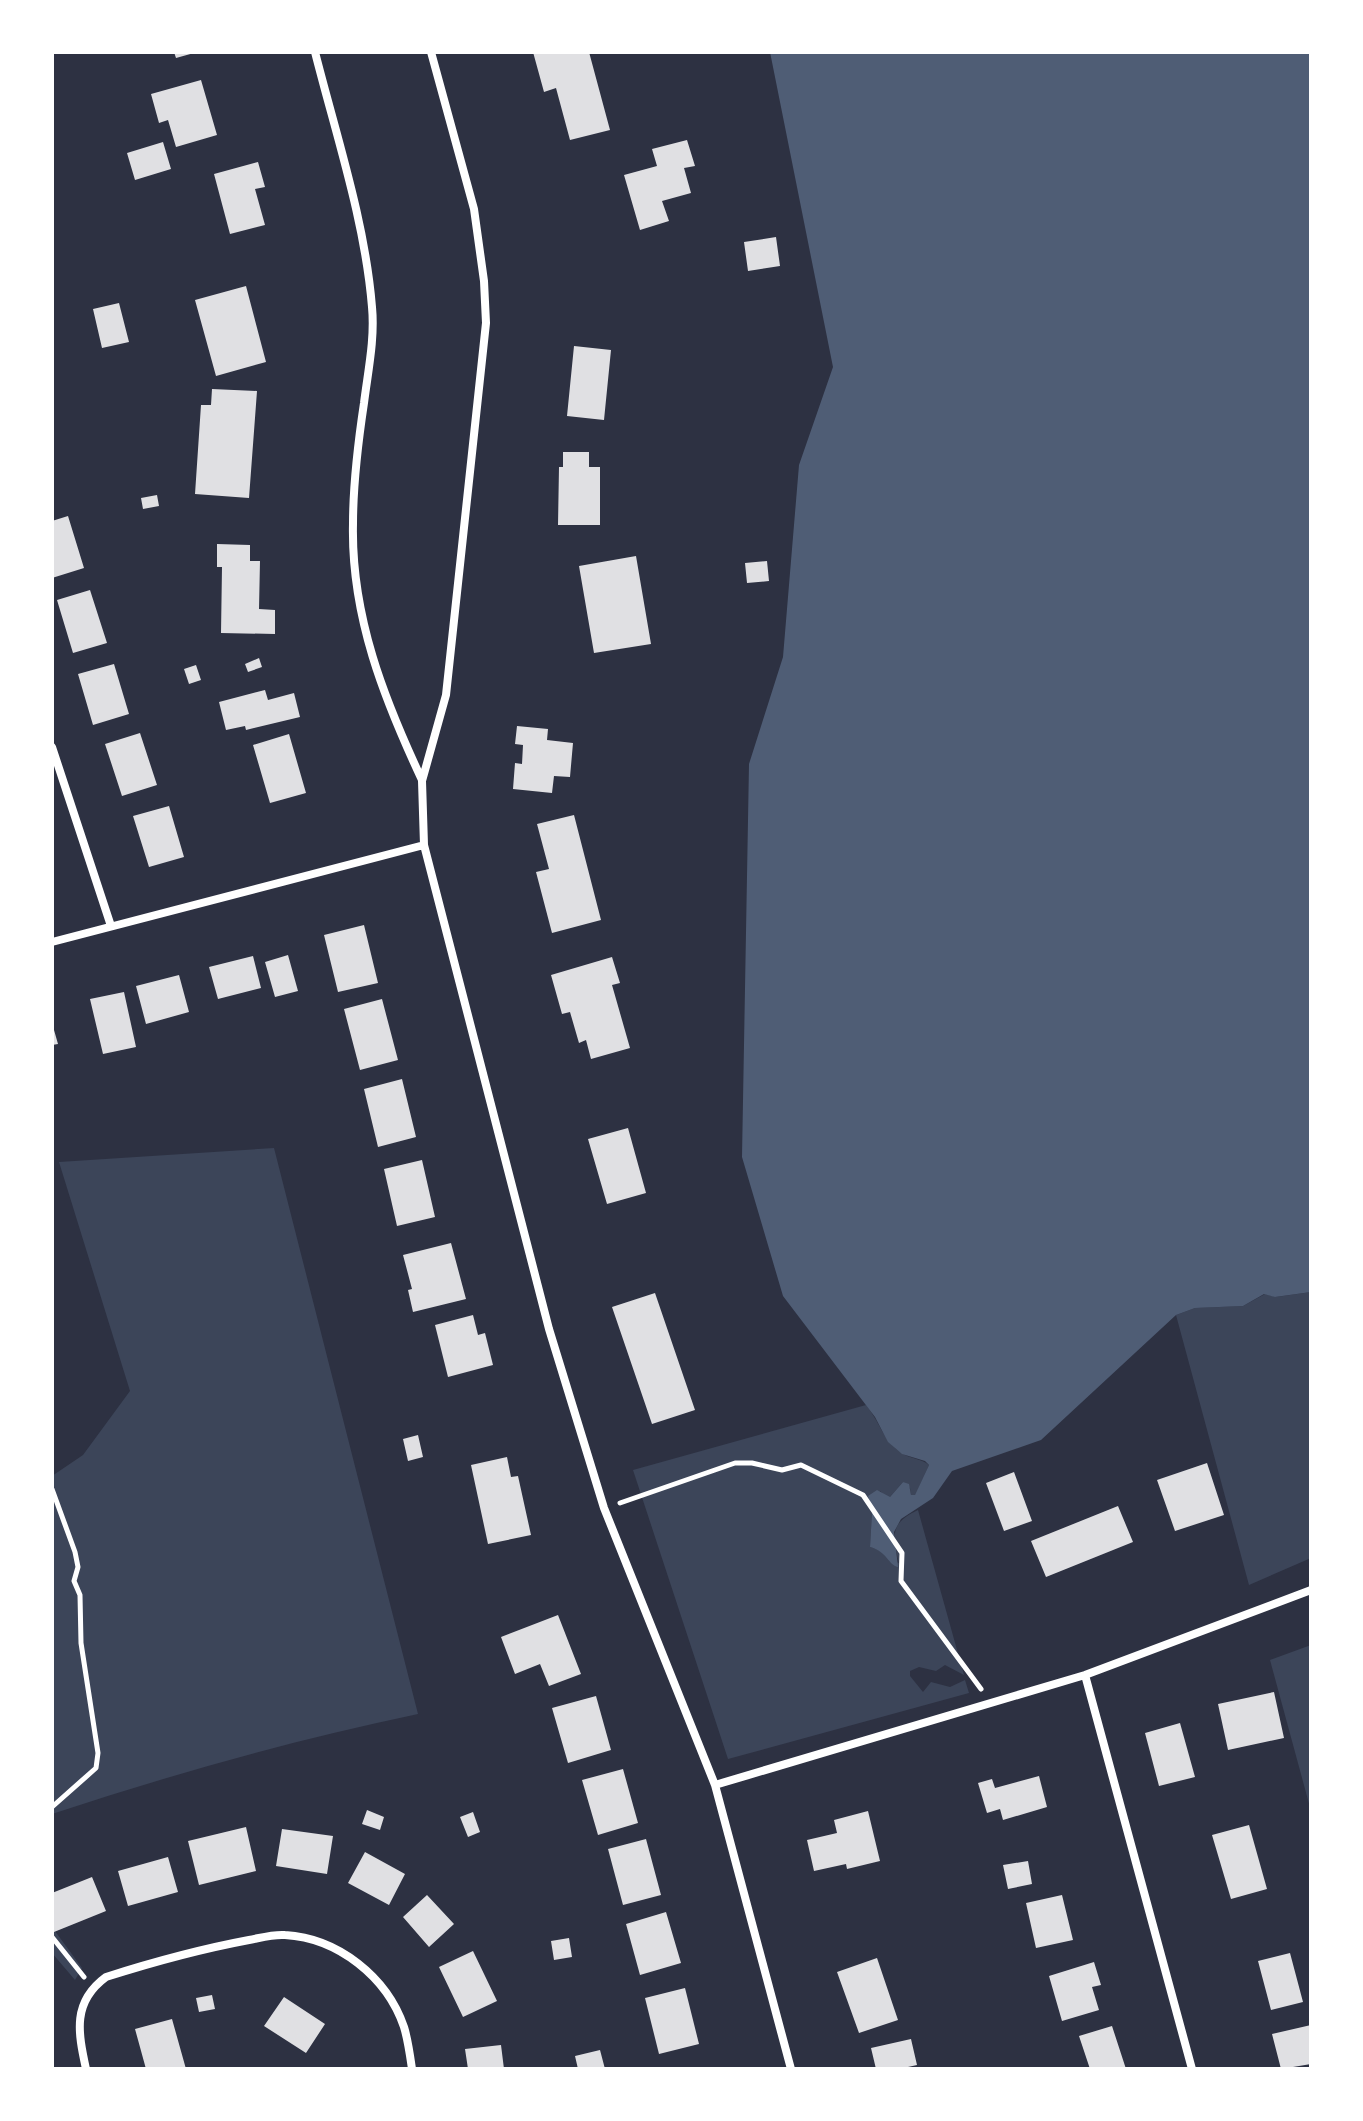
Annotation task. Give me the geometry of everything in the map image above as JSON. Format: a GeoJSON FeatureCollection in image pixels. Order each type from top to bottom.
{"type":"FeatureCollection","features":[{"type":"Feature","properties":{"kind":"street"},"geometry":{"type":"LineString","coordinates":[[315,52],[360,232],[372,308],[371,358],[362,416],[353,525],[356,586],[365,638],[395,721],[422,781]]}},
{"type":"Feature","properties":{"kind":"street"},"geometry":{"type":"LineString","coordinates":[[431,52],[474,209],[484,281],[486,323],[446,695],[422,781],[424,845],[549,1329],[604,1508],[715,1785],[791,2069]]}},
{"type":"Feature","properties":{"kind":"street"},"geometry":{"type":"LineString","coordinates":[[52,747],[111,926]]}},
{"type":"Feature","properties":{"kind":"street"},"geometry":{"type":"LineString","coordinates":[[52,942],[424,845]]}},
{"type":"Feature","properties":{"kind":"street"},"geometry":{"type":"LineString","coordinates":[[715,1785],[1085,1675],[1311,1590]]}},
{"type":"Feature","properties":{"kind":"street"},"geometry":{"type":"LineString","coordinates":[[1085,1675],[1192,2069]]}},
{"type":"Feature","properties":{"kind":"street"},"geometry":{"type":"LineString","coordinates":[[86,2069],[80,2037],[80,2010],[92,1987],[106,1977],[231,1944],[281,1935],[308,1937],[336,1948],[376,1979],[392,2000],[403,2024],[412,2069]]}},
{"type":"Feature","properties":{"kind":"path"},"geometry":{"type":"LineString","coordinates":[[604,1508],[735,1463],[752,1463],[782,1470],[801,1465],[863,1495],[902,1553],[901,1581],[990,1702]]}},
{"type":"Feature","properties":{"kind":"path"},"geometry":{"type":"LineString","coordinates":[[52,1489],[78,1567],[74,1581],[80,1595],[81,1643],[98,1753],[96,1768],[52,1807]]}},
{"type":"Feature","properties":{"kind":"path"},"geometry":{"type":"LineString","coordinates":[[52,1937],[92,1987]]}},
{"type":"Feature","properties":{"kind":"shaded area"},"geometry":{"type":"Polygon","coordinates":[[[770,52],[1310,52],[1311,1292],[1275,1297],[1264,1294],[1243,1306],[1195,1308],[1176,1315],[1041,1440],[952,1471],[933,1498],[901,1519],[894,1532],[898,1567],[870,1547],[872,1512],[868,1496],[877,1490],[890,1497],[903,1482],[909,1484],[911,1495],[915,1495],[929,1465],[902,1454],[888,1442],[875,1417],[783,1296],[742,1157],[749,764],[783,657],[799,465],[833,367],[770,52]]]}},
{"type":"Feature","properties":{"kind":"shaded area"},"geometry":{"type":"Polygon","coordinates":[[[274,1148],[418,1714],[234,1759],[52,1814],[52,1476],[83,1455],[130,1391],[59,1162],[274,1148]]]}},
{"type":"Feature","properties":{"kind":"shaded area"},"geometry":{"type":"Polygon","coordinates":[[[1311,1292],[1311,1558],[1249,1585],[1176,1315],[1195,1308],[1243,1306],[1265,1294],[1276,1297],[1311,1292]]]}},
{"type":"Feature","properties":{"kind":"shaded area"},"geometry":{"type":"Polygon","coordinates":[[[866,1405],[894,1447],[929,1465],[915,1496],[911,1496],[910,1488],[903,1482],[890,1497],[887,1498],[880,1491],[872,1512],[870,1547],[899,1563],[895,1531],[902,1520],[918,1510],[964,1675],[945,1665],[936,1671],[919,1667],[910,1671],[910,1676],[923,1692],[931,1682],[950,1687],[965,1680],[969,1693],[728,1759],[633,1470],[866,1405]]]}},
{"type":"Feature","properties":{"kind":"shaded area"},"geometry":{"type":"Polygon","coordinates":[[[1311,1645],[1311,1811],[1270,1660],[1311,1645]]]}},
{"type":"Feature","properties":{"kind":"shaded area"},"geometry":{"type":"Polygon","coordinates":[[[52,1927],[82,1968],[75,1980],[52,1953],[52,1927]]]}},
{"type":"Feature","properties":{"kind":"building"},"geometry":{"type":"Polygon","coordinates":[[[174,52],[194,52],[194,53],[176,58],[174,52]]]}},
{"type":"Feature","properties":{"kind":"building"},"geometry":{"type":"Polygon","coordinates":[[[533,52],[589,52],[610,130],[570,140],[556,88],[544,92],[533,52]]]}},
{"type":"Feature","properties":{"kind":"building"},"geometry":{"type":"Polygon","coordinates":[[[201,80],[217,135],[176,147],[168,120],[159,123],[151,94],[201,80]]]}},
{"type":"Feature","properties":{"kind":"building"},"geometry":{"type":"Polygon","coordinates":[[[687,140],[695,166],[684,168],[691,193],[662,201],[669,221],[640,230],[624,175],[657,166],[652,149],[687,140]]]}},
{"type":"Feature","properties":{"kind":"building"},"geometry":{"type":"Polygon","coordinates":[[[163,142],[171,169],[135,180],[127,153],[163,142]]]}},
{"type":"Feature","properties":{"kind":"building"},"geometry":{"type":"Polygon","coordinates":[[[258,162],[265,187],[255,189],[265,225],[230,234],[214,174],[258,162]]]}},
{"type":"Feature","properties":{"kind":"building"},"geometry":{"type":"Polygon","coordinates":[[[776,237],[780,266],[748,271],[744,242],[776,237]]]}},
{"type":"Feature","properties":{"kind":"building"},"geometry":{"type":"Polygon","coordinates":[[[246,286],[266,362],[216,376],[195,300],[246,286]]]}},
{"type":"Feature","properties":{"kind":"building"},"geometry":{"type":"Polygon","coordinates":[[[119,303],[129,342],[102,348],[93,309],[119,303]]]}},
{"type":"Feature","properties":{"kind":"building"},"geometry":{"type":"Polygon","coordinates":[[[574,346],[611,350],[604,420],[567,416],[574,346]]]}},
{"type":"Feature","properties":{"kind":"building"},"geometry":{"type":"Polygon","coordinates":[[[212,389],[257,391],[249,498],[195,494],[201,405],[211,405],[212,389]]]}},
{"type":"Feature","properties":{"kind":"building"},"geometry":{"type":"Polygon","coordinates":[[[563,452],[589,452],[589,467],[600,467],[600,525],[558,525],[559,467],[563,467],[563,452]]]}},
{"type":"Feature","properties":{"kind":"building"},"geometry":{"type":"Polygon","coordinates":[[[157,495],[159,506],[143,509],[141,498],[157,495]]]}},
{"type":"Feature","properties":{"kind":"building"},"geometry":{"type":"Polygon","coordinates":[[[68,516],[84,568],[52,578],[52,521],[68,516]]]}},
{"type":"Feature","properties":{"kind":"building"},"geometry":{"type":"Polygon","coordinates":[[[217,544],[250,545],[250,561],[260,561],[259,609],[275,610],[275,634],[221,633],[222,567],[217,567],[217,544]]]}},
{"type":"Feature","properties":{"kind":"building"},"geometry":{"type":"Polygon","coordinates":[[[636,556],[651,644],[594,653],[579,566],[636,556]]]}},
{"type":"Feature","properties":{"kind":"building"},"geometry":{"type":"Polygon","coordinates":[[[767,561],[769,581],[747,583],[745,563],[767,561]]]}},
{"type":"Feature","properties":{"kind":"building"},"geometry":{"type":"Polygon","coordinates":[[[90,590],[107,643],[73,653],[57,600],[90,590]]]}},
{"type":"Feature","properties":{"kind":"building"},"geometry":{"type":"Polygon","coordinates":[[[259,658],[262,667],[248,672],[245,664],[259,658]]]}},
{"type":"Feature","properties":{"kind":"building"},"geometry":{"type":"Polygon","coordinates":[[[114,664],[129,714],[93,725],[78,674],[114,664]]]}},
{"type":"Feature","properties":{"kind":"building"},"geometry":{"type":"Polygon","coordinates":[[[196,665],[201,680],[189,684],[184,669],[196,665]]]}},
{"type":"Feature","properties":{"kind":"building"},"geometry":{"type":"Polygon","coordinates":[[[265,690],[268,700],[294,693],[300,717],[246,730],[245,726],[226,730],[219,702],[265,690]]]}},
{"type":"Feature","properties":{"kind":"building"},"geometry":{"type":"Polygon","coordinates":[[[517,726],[548,729],[547,740],[573,743],[570,777],[554,776],[552,793],[513,789],[515,763],[522,764],[523,745],[515,744],[517,726]]]}},
{"type":"Feature","properties":{"kind":"building"},"geometry":{"type":"Polygon","coordinates":[[[140,733],[157,785],[122,796],[105,744],[140,733]]]}},
{"type":"Feature","properties":{"kind":"building"},"geometry":{"type":"Polygon","coordinates":[[[289,734],[306,793],[270,803],[253,745],[289,734]]]}},
{"type":"Feature","properties":{"kind":"building"},"geometry":{"type":"Polygon","coordinates":[[[169,806],[184,857],[149,867],[133,816],[169,806]]]}},
{"type":"Feature","properties":{"kind":"building"},"geometry":{"type":"Polygon","coordinates":[[[574,815],[601,920],[552,933],[536,872],[549,869],[537,824],[574,815]]]}},
{"type":"Feature","properties":{"kind":"building"},"geometry":{"type":"Polygon","coordinates":[[[364,925],[378,983],[338,992],[324,935],[364,925]]]}},
{"type":"Feature","properties":{"kind":"building"},"geometry":{"type":"Polygon","coordinates":[[[288,955],[298,991],[275,997],[265,962],[288,955]]]}},
{"type":"Feature","properties":{"kind":"building"},"geometry":{"type":"Polygon","coordinates":[[[253,956],[261,988],[218,999],[209,967],[253,956]]]}},
{"type":"Feature","properties":{"kind":"building"},"geometry":{"type":"Polygon","coordinates":[[[612,957],[620,983],[612,985],[630,1048],[591,1059],[586,1040],[579,1043],[570,1012],[562,1014],[551,975],[612,957]]]}},
{"type":"Feature","properties":{"kind":"building"},"geometry":{"type":"Polygon","coordinates":[[[179,975],[189,1012],[146,1024],[136,986],[179,975]]]}},
{"type":"Feature","properties":{"kind":"building"},"geometry":{"type":"Polygon","coordinates":[[[124,992],[136,1047],[103,1054],[90,999],[124,992]]]}},
{"type":"Feature","properties":{"kind":"building"},"geometry":{"type":"Polygon","coordinates":[[[382,999],[398,1060],[360,1070],[344,1009],[382,999]]]}},
{"type":"Feature","properties":{"kind":"building"},"geometry":{"type":"Polygon","coordinates":[[[52,1023],[58,1044],[52,1045],[52,1023]]]}},
{"type":"Feature","properties":{"kind":"building"},"geometry":{"type":"Polygon","coordinates":[[[402,1079],[416,1137],[378,1147],[364,1089],[402,1079]]]}},
{"type":"Feature","properties":{"kind":"building"},"geometry":{"type":"Polygon","coordinates":[[[628,1128],[646,1193],[607,1204],[588,1139],[628,1128]]]}},
{"type":"Feature","properties":{"kind":"building"},"geometry":{"type":"Polygon","coordinates":[[[422,1160],[435,1217],[397,1226],[384,1169],[422,1160]]]}},
{"type":"Feature","properties":{"kind":"building"},"geometry":{"type":"Polygon","coordinates":[[[451,1243],[466,1299],[413,1312],[408,1290],[412,1289],[403,1255],[451,1243]]]}},
{"type":"Feature","properties":{"kind":"building"},"geometry":{"type":"Polygon","coordinates":[[[655,1293],[695,1410],[652,1424],[612,1307],[655,1293]]]}},
{"type":"Feature","properties":{"kind":"building"},"geometry":{"type":"Polygon","coordinates":[[[473,1315],[478,1335],[485,1333],[493,1365],[448,1377],[435,1325],[473,1315]]]}},
{"type":"Feature","properties":{"kind":"building"},"geometry":{"type":"Polygon","coordinates":[[[418,1435],[423,1457],[408,1461],[403,1439],[418,1435]]]}},
{"type":"Feature","properties":{"kind":"building"},"geometry":{"type":"Polygon","coordinates":[[[507,1457],[511,1477],[518,1476],[531,1535],[488,1544],[471,1465],[507,1457]]]}},
{"type":"Feature","properties":{"kind":"building"},"geometry":{"type":"Polygon","coordinates":[[[1207,1463],[1224,1515],[1175,1531],[1157,1480],[1207,1463]]]}},
{"type":"Feature","properties":{"kind":"building"},"geometry":{"type":"Polygon","coordinates":[[[1014,1472],[1032,1521],[1004,1531],[986,1483],[1014,1472]]]}},
{"type":"Feature","properties":{"kind":"building"},"geometry":{"type":"Polygon","coordinates":[[[1118,1506],[1133,1542],[1046,1577],[1031,1541],[1118,1506]]]}},
{"type":"Feature","properties":{"kind":"building"},"geometry":{"type":"Polygon","coordinates":[[[558,1615],[581,1674],[549,1686],[540,1664],[515,1674],[501,1637],[558,1615]]]}},
{"type":"Feature","properties":{"kind":"building"},"geometry":{"type":"Polygon","coordinates":[[[1274,1692],[1284,1738],[1228,1750],[1218,1704],[1274,1692]]]}},
{"type":"Feature","properties":{"kind":"building"},"geometry":{"type":"Polygon","coordinates":[[[596,1696],[611,1750],[568,1763],[552,1708],[596,1696]]]}},
{"type":"Feature","properties":{"kind":"building"},"geometry":{"type":"Polygon","coordinates":[[[1180,1723],[1195,1777],[1159,1786],[1145,1733],[1180,1723]]]}},
{"type":"Feature","properties":{"kind":"building"},"geometry":{"type":"Polygon","coordinates":[[[623,1769],[638,1823],[598,1835],[582,1780],[623,1769]]]}},
{"type":"Feature","properties":{"kind":"building"},"geometry":{"type":"Polygon","coordinates":[[[1039,1776],[1047,1807],[1003,1820],[1000,1809],[987,1813],[978,1783],[992,1779],[995,1788],[1039,1776]]]}},
{"type":"Feature","properties":{"kind":"building"},"geometry":{"type":"Polygon","coordinates":[[[367,1810],[384,1817],[380,1830],[362,1824],[367,1810]]]}},
{"type":"Feature","properties":{"kind":"building"},"geometry":{"type":"Polygon","coordinates":[[[868,1811],[880,1861],[847,1869],[846,1864],[814,1871],[807,1840],[837,1833],[834,1820],[868,1811]]]}},
{"type":"Feature","properties":{"kind":"building"},"geometry":{"type":"Polygon","coordinates":[[[473,1812],[480,1832],[468,1837],[460,1817],[473,1812]]]}},
{"type":"Feature","properties":{"kind":"building"},"geometry":{"type":"Polygon","coordinates":[[[1249,1825],[1267,1889],[1231,1899],[1212,1835],[1249,1825]]]}},
{"type":"Feature","properties":{"kind":"building"},"geometry":{"type":"Polygon","coordinates":[[[246,1827],[256,1871],[199,1885],[188,1841],[246,1827]]]}},
{"type":"Feature","properties":{"kind":"building"},"geometry":{"type":"Polygon","coordinates":[[[282,1829],[333,1836],[327,1874],[276,1866],[282,1829]]]}},
{"type":"Feature","properties":{"kind":"building"},"geometry":{"type":"Polygon","coordinates":[[[646,1839],[661,1895],[623,1905],[608,1849],[646,1839]]]}},
{"type":"Feature","properties":{"kind":"building"},"geometry":{"type":"Polygon","coordinates":[[[365,1852],[405,1874],[389,1905],[348,1883],[365,1852]]]}},
{"type":"Feature","properties":{"kind":"building"},"geometry":{"type":"Polygon","coordinates":[[[168,1857],[178,1892],[128,1906],[118,1871],[168,1857]]]}},
{"type":"Feature","properties":{"kind":"building"},"geometry":{"type":"Polygon","coordinates":[[[1028,1861],[1032,1884],[1008,1889],[1003,1865],[1028,1861]]]}},
{"type":"Feature","properties":{"kind":"building"},"geometry":{"type":"Polygon","coordinates":[[[92,1877],[106,1911],[54,1932],[52,1893],[92,1877]]]}},
{"type":"Feature","properties":{"kind":"building"},"geometry":{"type":"Polygon","coordinates":[[[427,1895],[454,1924],[429,1947],[403,1917],[427,1895]]]}},
{"type":"Feature","properties":{"kind":"building"},"geometry":{"type":"Polygon","coordinates":[[[1062,1895],[1073,1940],[1036,1948],[1026,1903],[1062,1895]]]}},
{"type":"Feature","properties":{"kind":"building"},"geometry":{"type":"Polygon","coordinates":[[[666,1912],[681,1963],[640,1975],[626,1924],[666,1912]]]}},
{"type":"Feature","properties":{"kind":"building"},"geometry":{"type":"Polygon","coordinates":[[[569,1938],[572,1957],[554,1960],[551,1941],[569,1938]]]}},
{"type":"Feature","properties":{"kind":"building"},"geometry":{"type":"Polygon","coordinates":[[[473,1951],[497,2001],[463,2017],[439,1967],[473,1951]]]}},
{"type":"Feature","properties":{"kind":"building"},"geometry":{"type":"Polygon","coordinates":[[[1290,1953],[1303,2002],[1271,2010],[1258,1961],[1290,1953]]]}},
{"type":"Feature","properties":{"kind":"building"},"geometry":{"type":"Polygon","coordinates":[[[877,1958],[898,2020],[859,2033],[837,1972],[877,1958]]]}},
{"type":"Feature","properties":{"kind":"building"},"geometry":{"type":"Polygon","coordinates":[[[1094,1962],[1101,1985],[1092,1987],[1099,2010],[1062,2021],[1049,1976],[1094,1962]]]}},
{"type":"Feature","properties":{"kind":"building"},"geometry":{"type":"Polygon","coordinates":[[[685,1988],[699,2044],[659,2054],[645,1998],[685,1988]]]}},
{"type":"Feature","properties":{"kind":"building"},"geometry":{"type":"Polygon","coordinates":[[[212,1995],[215,2009],[199,2012],[196,1998],[212,1995]]]}},
{"type":"Feature","properties":{"kind":"building"},"geometry":{"type":"Polygon","coordinates":[[[284,1997],[325,2024],[306,2053],[264,2026],[284,1997]]]}},
{"type":"Feature","properties":{"kind":"building"},"geometry":{"type":"Polygon","coordinates":[[[172,2019],[186,2069],[146,2069],[135,2029],[172,2019]]]}},
{"type":"Feature","properties":{"kind":"building"},"geometry":{"type":"Polygon","coordinates":[[[1311,2025],[1311,2064],[1281,2069],[1272,2034],[1311,2025]]]}},
{"type":"Feature","properties":{"kind":"building"},"geometry":{"type":"Polygon","coordinates":[[[1112,2026],[1126,2069],[1090,2069],[1079,2036],[1112,2026]]]}},
{"type":"Feature","properties":{"kind":"building"},"geometry":{"type":"Polygon","coordinates":[[[911,2039],[917,2065],[876,2069],[871,2048],[911,2039]]]}},
{"type":"Feature","properties":{"kind":"building"},"geometry":{"type":"Polygon","coordinates":[[[501,2045],[504,2069],[468,2069],[465,2049],[501,2045]]]}},
{"type":"Feature","properties":{"kind":"building"},"geometry":{"type":"Polygon","coordinates":[[[600,2050],[605,2069],[578,2069],[575,2056],[600,2050]]]}}]}
